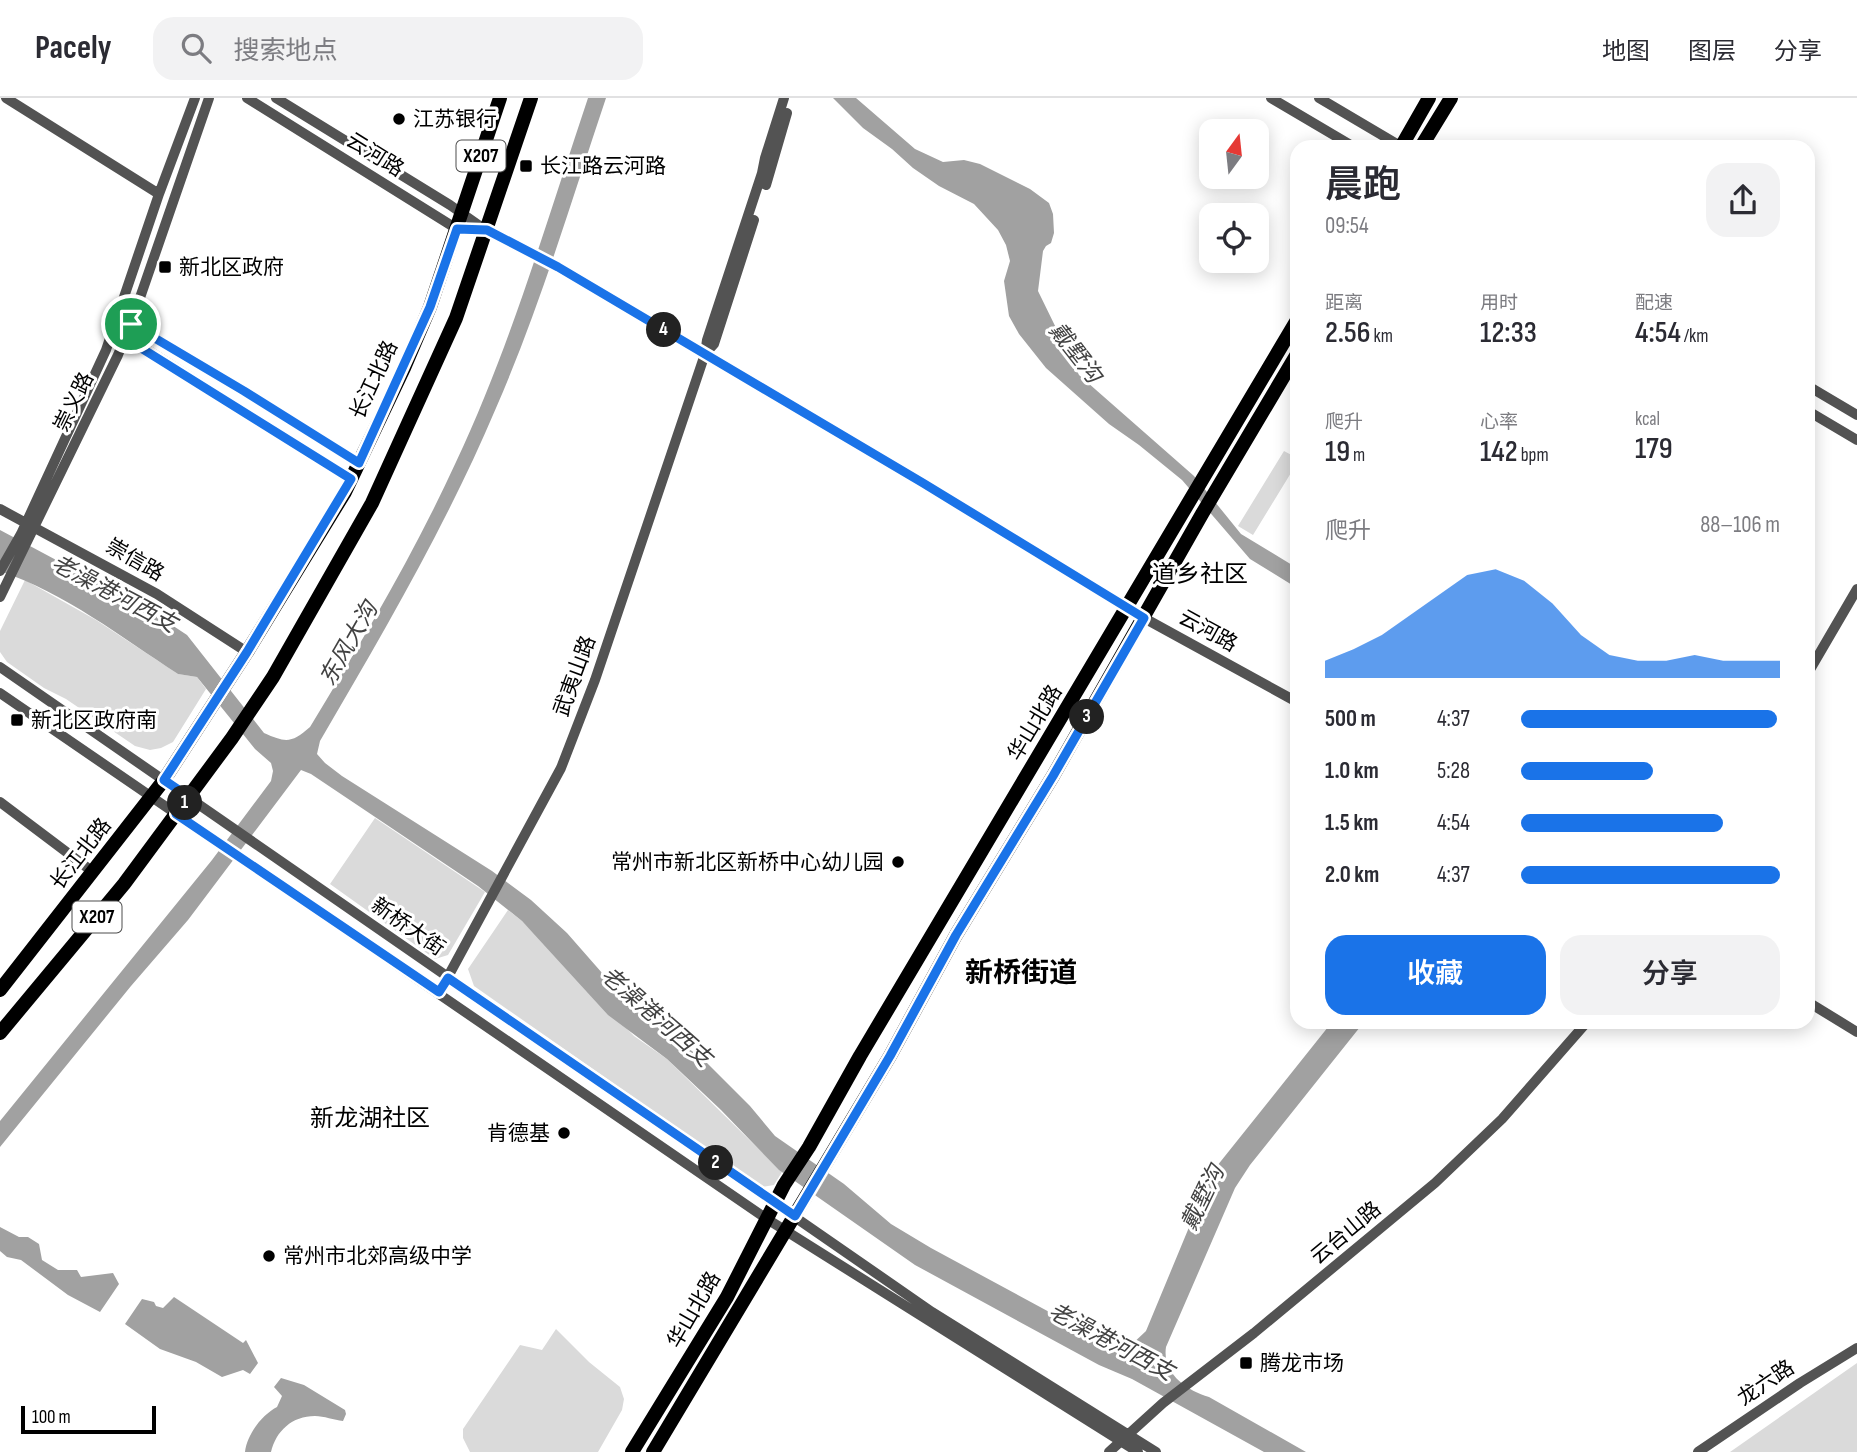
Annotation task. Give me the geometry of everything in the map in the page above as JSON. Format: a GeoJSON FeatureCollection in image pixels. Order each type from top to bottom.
{"type":"FeatureCollection","features":[{"type":"Feature","properties":{"kind":"main road","name":"长江北路"},"geometry":{"type":"LineString","coordinates":[[0,990],[164,780],[351,479],[430,307],[500,98]]}},
{"type":"Feature","properties":{"kind":"main road","name":"X207"},"geometry":{"type":"LineString","coordinates":[[0,1033],[124,884],[232,738],[280,665],[386,476],[456,318],[531,98]]}},
{"type":"Feature","properties":{"kind":"main road"},"geometry":{"type":"LineString","coordinates":[[1405,140],[1429,98]]}},
{"type":"Feature","properties":{"kind":"main road"},"geometry":{"type":"LineString","coordinates":[[1425,140],[1451,98]]}},
{"type":"Feature","properties":{"kind":"main road","name":"华山北路"},"geometry":{"type":"LineString","coordinates":[[632,1452],[727,1297],[784,1185],[809,1147],[860,1056],[1290,332]]}},
{"type":"Feature","properties":{"kind":"main road","name":"华山北路"},"geometry":{"type":"LineString","coordinates":[[653,1452],[890,1056],[956,935],[1053,776],[1290,366]]}},
{"type":"Feature","properties":{"kind":"street"},"geometry":{"type":"LineString","coordinates":[[6,98],[159,194]]}},
{"type":"Feature","properties":{"kind":"street","name":"崇义路"},"geometry":{"type":"LineString","coordinates":[[0,597],[5,575],[25,537],[113,332],[159,194],[195,98]]}},
{"type":"Feature","properties":{"kind":"street","name":"崇义路"},"geometry":{"type":"LineString","coordinates":[[30,524],[131,324],[209,98]]}},
{"type":"Feature","properties":{"kind":"street","name":"云河路"},"geometry":{"type":"LineString","coordinates":[[247,98],[457,229],[487,230]]}},
{"type":"Feature","properties":{"kind":"street","name":"云河路"},"geometry":{"type":"LineString","coordinates":[[276,98],[487,230],[558,267],[923,483],[1144,618],[1290,698]]}},
{"type":"Feature","properties":{"kind":"street","name":"武夷山路"},"geometry":{"type":"LineString","coordinates":[[439,992],[561,768],[595,680],[705,354],[706,340],[784,98]]}},
{"type":"Feature","properties":{"kind":"street","name":"武夷山路"},"geometry":{"type":"LineString","coordinates":[[705,354],[714,344],[791,98]]}},
{"type":"Feature","properties":{"kind":"street"},"geometry":{"type":"LineString","coordinates":[[1271,98],[1342,140]]}},
{"type":"Feature","properties":{"kind":"street"},"geometry":{"type":"LineString","coordinates":[[1319,98],[1389,140]]}},
{"type":"Feature","properties":{"kind":"street"},"geometry":{"type":"LineString","coordinates":[[118,318],[244,391],[359,463]]}},
{"type":"Feature","properties":{"kind":"street"},"geometry":{"type":"LineString","coordinates":[[113,332],[351,479]]}},
{"type":"Feature","properties":{"kind":"street"},"geometry":{"type":"LineString","coordinates":[[1815,390],[1857,415]]}},
{"type":"Feature","properties":{"kind":"street"},"geometry":{"type":"LineString","coordinates":[[1815,415],[1857,440]]}},
{"type":"Feature","properties":{"kind":"street","name":"崇信路"},"geometry":{"type":"LineString","coordinates":[[0,509],[157,594],[244,655]]}},
{"type":"Feature","properties":{"kind":"street"},"geometry":{"type":"LineString","coordinates":[[1815,661],[1857,589]]}},
{"type":"Feature","properties":{"kind":"street","name":"新桥大街"},"geometry":{"type":"LineString","coordinates":[[0,667],[932,1312],[1125,1437]]}},
{"type":"Feature","properties":{"kind":"street","name":"新桥大街"},"geometry":{"type":"LineString","coordinates":[[0,692],[767,1219],[1125,1437]]}},
{"type":"Feature","properties":{"kind":"street"},"geometry":{"type":"LineString","coordinates":[[0,802],[93,872]]}},
{"type":"Feature","properties":{"kind":"street"},"geometry":{"type":"LineString","coordinates":[[1815,1006],[1857,1032]]}},
{"type":"Feature","properties":{"kind":"street","name":"云台山路"},"geometry":{"type":"LineString","coordinates":[[1109,1452],[1163,1403],[1254,1334],[1435,1183],[1502,1119],[1581,1029]]}},
{"type":"Feature","properties":{"kind":"street","name":"龙六路"},"geometry":{"type":"LineString","coordinates":[[1698,1452],[1857,1348]]}},
{"type":"Feature","properties":{"kind":"street"},"geometry":{"type":"LineString","coordinates":[[1125,1437],[1138,1452]]}},
{"type":"Feature","properties":{"kind":"street"},"geometry":{"type":"LineString","coordinates":[[1125,1437],[1156,1452]]}},
{"type":"Feature","properties":{"kind":"shaded area"},"geometry":{"type":"Polygon","coordinates":[[[1284,451],[1290,454],[1290,474],[1253,535],[1238,526],[1284,451]]]}},
{"type":"Feature","properties":{"kind":"shaded area"},"geometry":{"type":"Polygon","coordinates":[[[25,580],[96,620],[178,674],[197,677],[206,689],[173,742],[150,750],[135,746],[7,662],[0,652],[0,631],[25,580]]]}},
{"type":"Feature","properties":{"kind":"shaded area"},"geometry":{"type":"Polygon","coordinates":[[[375,818],[485,892],[448,955],[435,959],[330,884],[375,818]]]}},
{"type":"Feature","properties":{"kind":"shaded area"},"geometry":{"type":"Polygon","coordinates":[[[508,910],[522,921],[634,1036],[667,1059],[782,1172],[774,1185],[762,1187],[474,986],[468,969],[508,910]]]}},
{"type":"Feature","properties":{"kind":"shaded area"},"geometry":{"type":"Polygon","coordinates":[[[556,1329],[589,1362],[620,1387],[624,1399],[622,1410],[598,1452],[470,1452],[463,1438],[463,1429],[520,1345],[542,1350],[556,1329]]]}},
{"type":"Feature","properties":{"kind":"shaded area"},"geometry":{"type":"Polygon","coordinates":[[[1857,1363],[1857,1452],[1730,1452],[1857,1363]]]}},
{"type":"Feature","properties":{"kind":"water"},"geometry":{"type":"Polygon","coordinates":[[[588,98],[606,98],[527,332],[477,451],[435,536],[320,741],[317,754],[342,776],[492,871],[531,900],[567,933],[624,998],[704,1060],[750,1106],[775,1136],[844,1184],[891,1224],[1114,1347],[1129,1347],[1146,1331],[1217,1166],[1326,1029],[1358,1029],[1250,1165],[1235,1188],[1166,1347],[1168,1365],[1184,1385],[1306,1452],[1264,1452],[915,1265],[779,1170],[667,1059],[608,1015],[522,921],[478,886],[311,774],[301,770],[188,920],[0,1147],[0,1121],[212,860],[271,781],[273,771],[271,763],[255,749],[197,677],[178,674],[70,604],[0,571],[0,530],[146,608],[187,635],[264,733],[278,739],[293,739],[310,727],[387,597],[423,530],[476,418],[543,236],[588,98]]]}},
{"type":"Feature","properties":{"kind":"water"},"geometry":{"type":"Polygon","coordinates":[[[833,98],[856,98],[915,149],[943,162],[964,160],[980,164],[1030,189],[1049,203],[1053,214],[1054,233],[1051,243],[1043,251],[1038,291],[1079,375],[1194,476],[1241,534],[1290,564],[1290,584],[1250,559],[1182,480],[1109,424],[1046,368],[1019,334],[1009,316],[1004,281],[1010,261],[998,230],[974,204],[939,186],[863,128],[833,98]]]}},
{"type":"Feature","properties":{"kind":"water"},"geometry":{"type":"Polygon","coordinates":[[[0,1227],[39,1244],[42,1260],[58,1270],[77,1270],[81,1277],[113,1273],[119,1284],[100,1312],[68,1295],[21,1260],[7,1257],[0,1251],[0,1227]]]}},
{"type":"Feature","properties":{"kind":"water"},"geometry":{"type":"Polygon","coordinates":[[[174,1297],[243,1343],[246,1340],[258,1363],[250,1374],[243,1370],[222,1377],[196,1362],[160,1349],[125,1324],[142,1299],[163,1308],[174,1297]]]}},
{"type":"Feature","properties":{"kind":"water"},"geometry":{"type":"Polygon","coordinates":[[[281,1378],[304,1385],[345,1410],[343,1421],[318,1416],[299,1419],[281,1431],[271,1452],[245,1452],[256,1426],[277,1407],[282,1396],[274,1387],[281,1378]]]}},
{"type":"Feature","properties":{"kind":"place","name":"江苏银行"},"geometry":{"type":"Point","coordinates":[399,119]}},
{"type":"Feature","properties":{"kind":"place","name":"长江路云河路"},"geometry":{"type":"Point","coordinates":[526,166]}},
{"type":"Feature","properties":{"kind":"place","name":"新北区政府"},"geometry":{"type":"Point","coordinates":[165,267]}},
{"type":"Feature","properties":{"kind":"place","name":"新北区政府南"},"geometry":{"type":"Point","coordinates":[17,720]}},
{"type":"Feature","properties":{"kind":"place","name":"常州市新北区新桥中心幼儿园"},"geometry":{"type":"Point","coordinates":[898,862]}},
{"type":"Feature","properties":{"kind":"place","name":"肯德基"},"geometry":{"type":"Point","coordinates":[564,1133]}},
{"type":"Feature","properties":{"kind":"place","name":"常州市北郊高级中学"},"geometry":{"type":"Point","coordinates":[269,1256]}},
{"type":"Feature","properties":{"kind":"place","name":"腾龙市场"},"geometry":{"type":"Point","coordinates":[1246,1363]}},
{"type":"Feature","properties":{"kind":"district","name":"道乡社区"},"geometry":{"type":"Point","coordinates":[1200,574]}},
{"type":"Feature","properties":{"kind":"district","name":"新桥街道"},"geometry":{"type":"Point","coordinates":[1021,973]}},
{"type":"Feature","properties":{"kind":"district","name":"新龙湖社区"},"geometry":{"type":"Point","coordinates":[370,1118]}},
{"type":"Feature","properties":{"kind":"route"},"geometry":{"type":"LineString","coordinates":[[457,229],[487,230],[558,267],[923,483],[1144,618],[1053,776],[956,935],[890,1056],[795,1216],[448,978],[439,992],[176,814],[189,797],[164,780],[247,652],[351,479],[125,338],[131,324],[359,463],[430,307],[457,229]]}},
{"type":"Feature","properties":{"kind":"water label","name":"戴墅沟"},"geometry":{"type":"Point","coordinates":[1075,353]}},
{"type":"Feature","properties":{"kind":"water label","name":"老澡港河西支"},"geometry":{"type":"Point","coordinates":[114,594]}},
{"type":"Feature","properties":{"kind":"water label","name":"东风大沟"},"geometry":{"type":"Point","coordinates":[349,644]}},
{"type":"Feature","properties":{"kind":"water label","name":"老澡港河西支"},"geometry":{"type":"Point","coordinates":[656,1017]}},
{"type":"Feature","properties":{"kind":"water label","name":"戴墅沟"},"geometry":{"type":"Point","coordinates":[1203,1198]}},
{"type":"Feature","properties":{"kind":"water label","name":"老澡港河西支"},"geometry":{"type":"Point","coordinates":[1111,1342]}}]}
